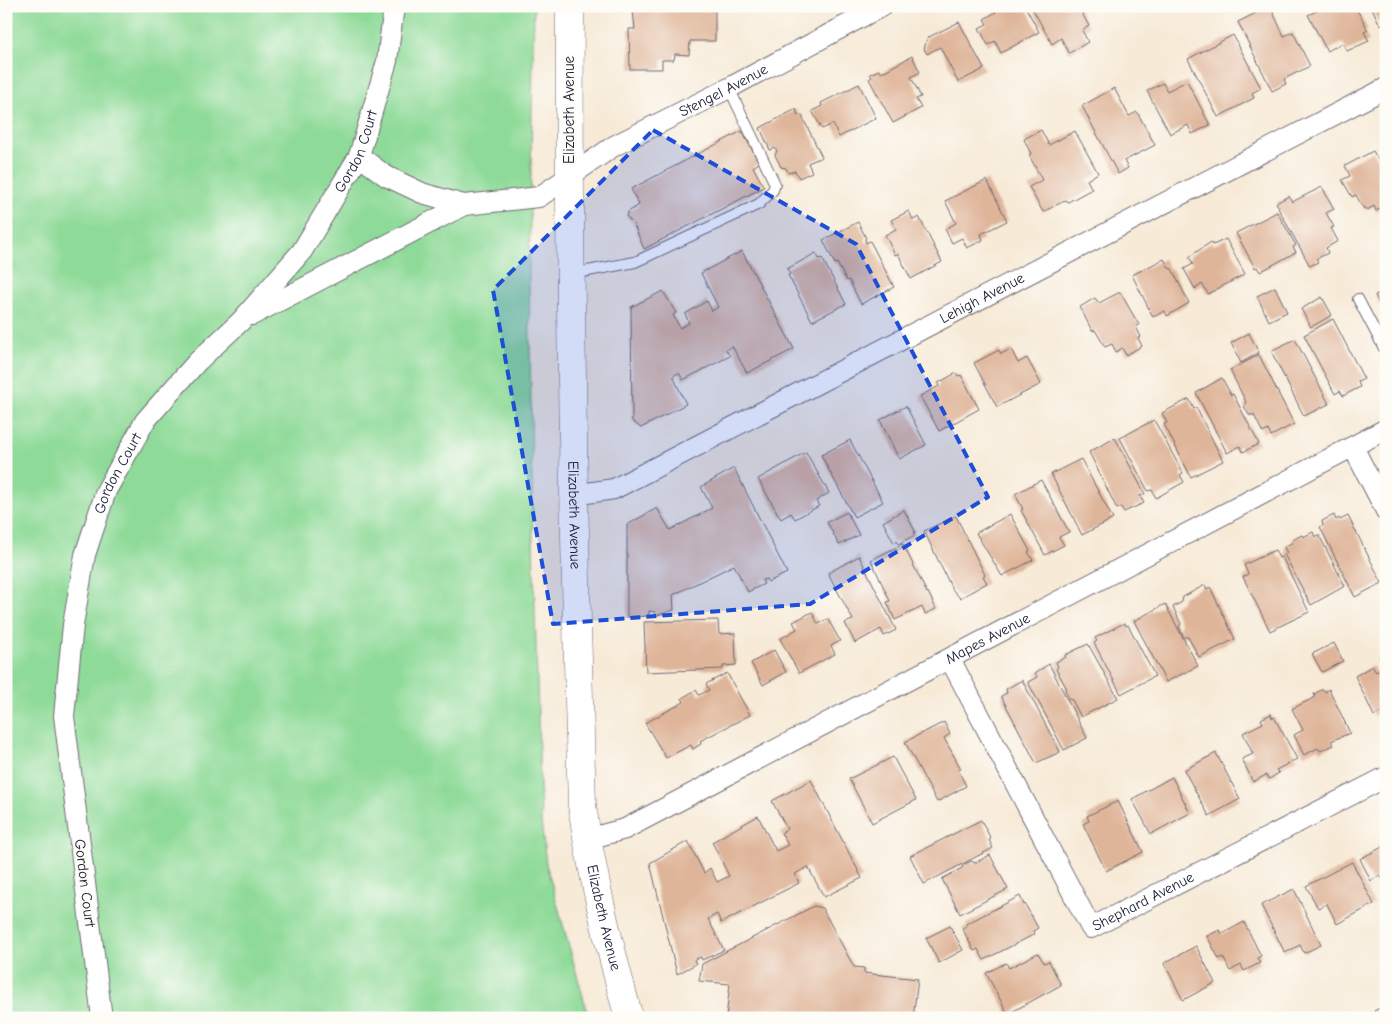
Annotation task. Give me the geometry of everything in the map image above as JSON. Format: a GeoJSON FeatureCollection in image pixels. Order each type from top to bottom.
{"type":"FeatureCollection","features":[{"type":"Feature","properties":{"kind":"main road","name":"Elizabeth Avenue"},"geometry":{"type":"LineString","coordinates":[[570,6],[569,274],[582,805],[587,839],[613,960],[629,1018]]}},
{"type":"Feature","properties":{"kind":"street","name":"Gordon Court"},"geometry":{"type":"LineString","coordinates":[[102,1018],[64,716],[72,625],[85,555],[106,491],[145,421],[197,362],[241,321],[302,252],[359,156],[387,61],[394,6]]}},
{"type":"Feature","properties":{"kind":"street","name":"Stengel Avenue"},"geometry":{"type":"LineString","coordinates":[[464,205],[539,198],[614,146],[729,88],[882,6]]}},
{"type":"Feature","properties":{"kind":"street","name":"Lehigh Avenue"},"geometry":{"type":"LineString","coordinates":[[573,495],[614,489],[1386,88]]}},
{"type":"Feature","properties":{"kind":"street"},"geometry":{"type":"LineString","coordinates":[[359,156],[386,176],[422,193],[464,205]]}},
{"type":"Feature","properties":{"kind":"street"},"geometry":{"type":"LineString","coordinates":[[241,321],[464,205]]}},
{"type":"Feature","properties":{"kind":"street","name":"Mapes Avenue"},"geometry":{"type":"LineString","coordinates":[[587,839],[625,829],[1386,429]]}},
{"type":"Feature","properties":{"kind":"street"},"geometry":{"type":"LineString","coordinates":[[1353,447],[1386,511]]}},
{"type":"Feature","properties":{"kind":"street","name":"Shephard Avenue"},"geometry":{"type":"LineString","coordinates":[[950,659],[1092,928],[1386,777]]}},
{"type":"Feature","properties":{"kind":"lane"},"geometry":{"type":"LineString","coordinates":[[569,274],[635,262],[759,204],[773,190],[775,184],[729,88]]}},
{"type":"Feature","properties":{"kind":"lane"},"geometry":{"type":"LineString","coordinates":[[1358,299],[1386,352]]}},
{"type":"Feature","properties":{"kind":"highlighted area"},"geometry":{"type":"Polygon","coordinates":[[[653,130],[856,244],[988,497],[810,604],[553,624],[493,290],[653,130]]]}},
{"type":"Feature","properties":{"kind":"green space"},"geometry":{"type":"Polygon","coordinates":[[[6,6],[534,6],[529,274],[533,539],[541,821],[546,864],[589,1018],[6,1018],[6,6]]]}},
{"type":"Feature","properties":{"kind":"building"},"geometry":{"type":"Polygon","coordinates":[[[629,6],[715,6],[715,41],[690,41],[689,55],[675,54],[674,60],[662,60],[662,69],[630,69],[629,29],[635,29],[633,11],[629,11],[629,6]]]}},
{"type":"Feature","properties":{"kind":"building"},"geometry":{"type":"Polygon","coordinates":[[[1000,6],[1025,6],[1039,32],[1001,53],[995,41],[988,45],[979,28],[987,24],[984,19],[996,12],[995,10],[1000,6]]]}},
{"type":"Feature","properties":{"kind":"building"},"geometry":{"type":"Polygon","coordinates":[[[1031,6],[1078,6],[1089,26],[1082,30],[1088,42],[1069,53],[1061,38],[1052,44],[1031,6]]]}},
{"type":"Feature","properties":{"kind":"building"},"geometry":{"type":"Polygon","coordinates":[[[1270,6],[1284,36],[1293,32],[1310,66],[1284,79],[1286,84],[1272,91],[1238,22],[1270,6]]]}},
{"type":"Feature","properties":{"kind":"building"},"geometry":{"type":"Polygon","coordinates":[[[1320,6],[1355,6],[1368,30],[1364,32],[1369,41],[1347,51],[1343,43],[1327,51],[1308,15],[1321,9],[1320,6]]]}},
{"type":"Feature","properties":{"kind":"building"},"geometry":{"type":"Polygon","coordinates":[[[1371,6],[1386,6],[1386,29],[1383,24],[1380,25],[1371,6]]]}},
{"type":"Feature","properties":{"kind":"building"},"geometry":{"type":"Polygon","coordinates":[[[959,22],[984,69],[958,82],[940,47],[927,54],[924,49],[927,38],[959,22]]]}},
{"type":"Feature","properties":{"kind":"building"},"geometry":{"type":"Polygon","coordinates":[[[1233,35],[1261,88],[1252,93],[1254,98],[1218,117],[1188,59],[1233,35]]]}},
{"type":"Feature","properties":{"kind":"building"},"geometry":{"type":"Polygon","coordinates":[[[912,56],[920,72],[911,77],[921,97],[916,99],[921,108],[893,123],[869,79],[872,77],[870,74],[879,70],[881,73],[912,56]]]}},
{"type":"Feature","properties":{"kind":"building"},"geometry":{"type":"Polygon","coordinates":[[[1187,81],[1210,125],[1192,134],[1188,125],[1170,134],[1147,91],[1163,83],[1167,91],[1187,81]]]}},
{"type":"Feature","properties":{"kind":"building"},"geometry":{"type":"Polygon","coordinates":[[[859,84],[876,118],[839,137],[833,124],[822,129],[812,111],[822,106],[821,103],[859,84]]]}},
{"type":"Feature","properties":{"kind":"building"},"geometry":{"type":"Polygon","coordinates":[[[1114,88],[1129,116],[1137,112],[1155,145],[1124,161],[1128,168],[1118,174],[1082,106],[1114,88]]]}},
{"type":"Feature","properties":{"kind":"building"},"geometry":{"type":"Polygon","coordinates":[[[796,109],[798,116],[801,114],[822,157],[808,163],[812,172],[799,178],[795,171],[788,173],[786,168],[781,167],[775,155],[777,151],[775,148],[770,150],[760,128],[796,109]]]}},
{"type":"Feature","properties":{"kind":"building"},"geometry":{"type":"Polygon","coordinates":[[[1041,130],[1049,145],[1075,131],[1098,173],[1087,180],[1092,189],[1068,202],[1066,200],[1043,212],[1029,187],[1042,180],[1029,155],[1031,154],[1024,139],[1041,130]]]}},
{"type":"Feature","properties":{"kind":"building"},"geometry":{"type":"Polygon","coordinates":[[[742,131],[759,163],[753,167],[764,187],[644,249],[634,225],[626,216],[628,212],[639,205],[631,189],[742,131]]]}},
{"type":"Feature","properties":{"kind":"building"},"geometry":{"type":"Polygon","coordinates":[[[1373,151],[1386,173],[1386,205],[1376,211],[1374,206],[1367,210],[1366,208],[1364,209],[1356,195],[1352,197],[1342,180],[1350,176],[1345,166],[1373,151]]]}},
{"type":"Feature","properties":{"kind":"building"},"geometry":{"type":"Polygon","coordinates":[[[987,180],[1007,221],[981,234],[983,240],[967,248],[962,238],[952,243],[945,229],[956,223],[945,201],[987,180]]]}},
{"type":"Feature","properties":{"kind":"building"},"geometry":{"type":"Polygon","coordinates":[[[1322,187],[1334,209],[1326,213],[1334,227],[1331,228],[1338,241],[1326,248],[1328,253],[1316,259],[1318,262],[1310,266],[1276,203],[1289,196],[1292,202],[1322,187]]]}},
{"type":"Feature","properties":{"kind":"building"},"geometry":{"type":"Polygon","coordinates":[[[909,211],[913,220],[919,217],[942,262],[911,279],[898,254],[895,255],[885,235],[896,229],[891,220],[909,211]]]}},
{"type":"Feature","properties":{"kind":"building"},"geometry":{"type":"Polygon","coordinates":[[[1277,212],[1296,245],[1293,247],[1296,252],[1260,272],[1257,267],[1255,268],[1236,233],[1277,212]]]}},
{"type":"Feature","properties":{"kind":"building"},"geometry":{"type":"Polygon","coordinates":[[[858,222],[866,238],[866,243],[870,241],[894,287],[861,304],[849,280],[847,281],[837,263],[835,264],[823,240],[858,222]]]}},
{"type":"Feature","properties":{"kind":"building"},"geometry":{"type":"Polygon","coordinates":[[[1226,239],[1245,274],[1208,294],[1202,284],[1195,289],[1184,269],[1193,264],[1189,257],[1211,242],[1213,245],[1226,239]]]}},
{"type":"Feature","properties":{"kind":"building"},"geometry":{"type":"Polygon","coordinates":[[[742,251],[794,349],[747,373],[732,346],[726,350],[730,356],[683,380],[679,373],[673,376],[686,404],[641,428],[632,421],[631,307],[663,291],[676,313],[673,315],[680,328],[689,323],[685,314],[707,301],[712,311],[718,307],[701,273],[742,251]]]}},
{"type":"Feature","properties":{"kind":"building"},"geometry":{"type":"Polygon","coordinates":[[[816,253],[819,259],[822,258],[846,304],[812,321],[788,275],[790,274],[787,269],[816,253]]]}},
{"type":"Feature","properties":{"kind":"building"},"geometry":{"type":"Polygon","coordinates":[[[1164,259],[1169,268],[1172,269],[1189,303],[1167,316],[1165,311],[1153,317],[1132,275],[1164,259]]]}},
{"type":"Feature","properties":{"kind":"building"},"geometry":{"type":"Polygon","coordinates":[[[1275,287],[1287,312],[1269,321],[1257,296],[1275,287]]]}},
{"type":"Feature","properties":{"kind":"building"},"geometry":{"type":"Polygon","coordinates":[[[1386,290],[1386,318],[1375,295],[1386,290]]]}},
{"type":"Feature","properties":{"kind":"building"},"geometry":{"type":"Polygon","coordinates":[[[1120,292],[1139,325],[1136,327],[1141,337],[1138,338],[1142,346],[1126,355],[1122,348],[1116,352],[1112,344],[1105,347],[1095,330],[1092,331],[1080,307],[1095,298],[1099,303],[1120,292]]]}},
{"type":"Feature","properties":{"kind":"building"},"geometry":{"type":"Polygon","coordinates":[[[1322,297],[1332,315],[1311,327],[1301,309],[1322,297]]]}},
{"type":"Feature","properties":{"kind":"building"},"geometry":{"type":"Polygon","coordinates":[[[1333,319],[1364,379],[1358,382],[1360,387],[1343,396],[1340,391],[1335,394],[1304,335],[1333,319]]]}},
{"type":"Feature","properties":{"kind":"building"},"geometry":{"type":"Polygon","coordinates":[[[1249,333],[1259,353],[1241,363],[1231,343],[1249,333]]]}},
{"type":"Feature","properties":{"kind":"building"},"geometry":{"type":"Polygon","coordinates":[[[1295,339],[1329,404],[1304,416],[1271,351],[1295,339]]]}},
{"type":"Feature","properties":{"kind":"building"},"geometry":{"type":"Polygon","coordinates":[[[1011,349],[1018,363],[1027,358],[1041,384],[997,407],[974,363],[999,350],[1001,354],[1011,349]]]}},
{"type":"Feature","properties":{"kind":"building"},"geometry":{"type":"Polygon","coordinates":[[[1259,355],[1294,424],[1271,436],[1268,430],[1263,433],[1254,415],[1249,415],[1244,406],[1246,402],[1230,370],[1259,355]]]}},
{"type":"Feature","properties":{"kind":"building"},"geometry":{"type":"Polygon","coordinates":[[[956,373],[958,376],[961,375],[979,409],[939,431],[920,396],[939,386],[938,383],[956,373]]]}},
{"type":"Feature","properties":{"kind":"building"},"geometry":{"type":"Polygon","coordinates":[[[1222,378],[1231,395],[1233,394],[1259,444],[1243,452],[1240,446],[1227,453],[1196,393],[1222,378]]]}},
{"type":"Feature","properties":{"kind":"building"},"geometry":{"type":"Polygon","coordinates":[[[1189,399],[1194,409],[1196,407],[1223,461],[1191,477],[1164,424],[1167,423],[1162,413],[1189,399]]]}},
{"type":"Feature","properties":{"kind":"building"},"geometry":{"type":"Polygon","coordinates":[[[906,406],[926,445],[899,459],[880,420],[906,406]]]}},
{"type":"Feature","properties":{"kind":"building"},"geometry":{"type":"Polygon","coordinates":[[[1154,420],[1183,473],[1180,475],[1184,482],[1156,498],[1152,490],[1148,491],[1120,438],[1154,420]]]}},
{"type":"Feature","properties":{"kind":"building"},"geometry":{"type":"Polygon","coordinates":[[[1115,438],[1145,494],[1140,496],[1144,503],[1124,512],[1121,507],[1117,509],[1089,452],[1115,438]]]}},
{"type":"Feature","properties":{"kind":"building"},"geometry":{"type":"Polygon","coordinates":[[[850,440],[883,502],[854,517],[821,455],[850,440]]]}},
{"type":"Feature","properties":{"kind":"building"},"geometry":{"type":"Polygon","coordinates":[[[806,452],[829,493],[816,501],[819,506],[795,519],[791,513],[781,519],[758,479],[806,452]]]}},
{"type":"Feature","properties":{"kind":"building"},"geometry":{"type":"Polygon","coordinates":[[[1081,459],[1113,519],[1082,535],[1051,474],[1081,459]]]}},
{"type":"Feature","properties":{"kind":"building"},"geometry":{"type":"Polygon","coordinates":[[[734,468],[787,573],[768,582],[766,579],[762,580],[764,584],[748,592],[734,565],[673,595],[674,610],[655,616],[656,612],[649,611],[649,616],[627,617],[627,525],[657,508],[670,530],[712,508],[701,487],[734,468]]]}},
{"type":"Feature","properties":{"kind":"building"},"geometry":{"type":"Polygon","coordinates":[[[1041,480],[1069,532],[1059,537],[1064,545],[1045,555],[1021,510],[1023,509],[1015,494],[1041,480]]]}},
{"type":"Feature","properties":{"kind":"building"},"geometry":{"type":"Polygon","coordinates":[[[904,510],[915,531],[915,535],[898,544],[897,541],[894,543],[883,522],[904,510]]]}},
{"type":"Feature","properties":{"kind":"building"},"geometry":{"type":"Polygon","coordinates":[[[847,512],[859,535],[839,545],[827,522],[847,512]]]}},
{"type":"Feature","properties":{"kind":"building"},"geometry":{"type":"Polygon","coordinates":[[[1010,514],[1033,560],[1002,576],[976,533],[1010,514]]]}},
{"type":"Feature","properties":{"kind":"building"},"geometry":{"type":"Polygon","coordinates":[[[1334,515],[1336,520],[1348,516],[1382,583],[1355,597],[1320,527],[1323,526],[1322,521],[1334,515]]]}},
{"type":"Feature","properties":{"kind":"building"},"geometry":{"type":"Polygon","coordinates":[[[956,516],[985,575],[983,576],[987,583],[960,598],[952,589],[924,531],[956,516]]]}},
{"type":"Feature","properties":{"kind":"building"},"geometry":{"type":"Polygon","coordinates":[[[1313,532],[1315,537],[1319,535],[1345,586],[1311,605],[1284,554],[1287,553],[1284,547],[1293,542],[1292,540],[1313,532]]]}},
{"type":"Feature","properties":{"kind":"building"},"geometry":{"type":"Polygon","coordinates":[[[903,544],[936,609],[925,614],[922,607],[895,620],[887,602],[890,601],[871,560],[903,544]]]}},
{"type":"Feature","properties":{"kind":"building"},"geometry":{"type":"Polygon","coordinates":[[[1275,550],[1279,558],[1282,557],[1309,612],[1270,631],[1243,577],[1248,574],[1244,565],[1275,550]]]}},
{"type":"Feature","properties":{"kind":"building"},"geometry":{"type":"Polygon","coordinates":[[[859,556],[896,630],[884,636],[881,629],[855,643],[845,623],[853,620],[828,573],[859,556]]]}},
{"type":"Feature","properties":{"kind":"building"},"geometry":{"type":"Polygon","coordinates":[[[1205,585],[1207,589],[1210,587],[1235,639],[1199,657],[1188,637],[1184,637],[1179,627],[1181,624],[1173,607],[1182,602],[1183,597],[1205,585]]]}},
{"type":"Feature","properties":{"kind":"building"},"geometry":{"type":"Polygon","coordinates":[[[1165,604],[1198,666],[1166,682],[1134,621],[1165,604]]]}},
{"type":"Feature","properties":{"kind":"building"},"geometry":{"type":"Polygon","coordinates":[[[812,612],[818,624],[828,619],[840,641],[831,646],[835,654],[799,673],[780,639],[797,629],[793,622],[812,612]]]}},
{"type":"Feature","properties":{"kind":"building"},"geometry":{"type":"Polygon","coordinates":[[[718,620],[719,634],[735,633],[736,665],[723,666],[723,669],[646,672],[644,622],[718,620]]]}},
{"type":"Feature","properties":{"kind":"building"},"geometry":{"type":"Polygon","coordinates":[[[1124,623],[1126,626],[1128,625],[1155,676],[1121,694],[1094,643],[1097,641],[1095,638],[1124,623]]]}},
{"type":"Feature","properties":{"kind":"building"},"geometry":{"type":"Polygon","coordinates":[[[1334,643],[1343,661],[1322,672],[1312,654],[1334,643]]]}},
{"type":"Feature","properties":{"kind":"building"},"geometry":{"type":"Polygon","coordinates":[[[1088,644],[1118,698],[1081,717],[1072,700],[1069,699],[1065,690],[1066,687],[1056,669],[1058,667],[1056,662],[1066,657],[1065,655],[1088,644]]]}},
{"type":"Feature","properties":{"kind":"building"},"geometry":{"type":"Polygon","coordinates":[[[774,650],[786,672],[763,685],[751,663],[774,650]]]}},
{"type":"Feature","properties":{"kind":"building"},"geometry":{"type":"Polygon","coordinates":[[[1386,653],[1386,710],[1374,716],[1355,676],[1372,666],[1376,672],[1380,670],[1382,665],[1379,656],[1386,653]]]}},
{"type":"Feature","properties":{"kind":"building"},"geometry":{"type":"Polygon","coordinates":[[[1049,664],[1087,738],[1064,750],[1028,682],[1037,677],[1035,673],[1049,664]]]}},
{"type":"Feature","properties":{"kind":"building"},"geometry":{"type":"Polygon","coordinates":[[[727,673],[750,715],[700,741],[701,744],[693,749],[691,745],[666,758],[645,723],[684,702],[682,698],[696,690],[699,695],[709,690],[706,684],[727,673]]]}},
{"type":"Feature","properties":{"kind":"building"},"geometry":{"type":"Polygon","coordinates":[[[1022,680],[1060,752],[1036,763],[1001,696],[1007,693],[1006,689],[1022,680]]]}},
{"type":"Feature","properties":{"kind":"building"},"geometry":{"type":"Polygon","coordinates":[[[1323,689],[1325,692],[1329,689],[1350,733],[1331,741],[1334,745],[1320,751],[1318,748],[1304,755],[1294,735],[1303,730],[1292,709],[1315,697],[1314,694],[1323,689]]]}},
{"type":"Feature","properties":{"kind":"building"},"geometry":{"type":"Polygon","coordinates":[[[1271,714],[1297,759],[1276,770],[1279,773],[1269,779],[1266,775],[1253,782],[1242,759],[1253,754],[1243,733],[1263,723],[1261,719],[1271,714]]]}},
{"type":"Feature","properties":{"kind":"building"},"geometry":{"type":"Polygon","coordinates":[[[944,722],[950,734],[944,738],[961,769],[958,770],[966,786],[937,802],[905,742],[944,722]]]}},
{"type":"Feature","properties":{"kind":"building"},"geometry":{"type":"Polygon","coordinates":[[[1216,753],[1240,799],[1209,816],[1184,770],[1216,753]]]}},
{"type":"Feature","properties":{"kind":"building"},"geometry":{"type":"Polygon","coordinates":[[[893,757],[916,800],[872,823],[849,779],[893,757]]]}},
{"type":"Feature","properties":{"kind":"building"},"geometry":{"type":"Polygon","coordinates":[[[1172,777],[1190,813],[1151,834],[1132,799],[1172,777]]]}},
{"type":"Feature","properties":{"kind":"building"},"geometry":{"type":"Polygon","coordinates":[[[811,780],[862,878],[824,897],[808,867],[795,874],[799,883],[721,923],[717,914],[708,919],[724,950],[702,960],[701,957],[694,960],[696,964],[677,974],[650,863],[688,841],[704,873],[710,868],[717,882],[729,876],[712,842],[758,816],[776,851],[788,845],[781,833],[787,829],[772,801],[811,780]]]}},
{"type":"Feature","properties":{"kind":"building"},"geometry":{"type":"Polygon","coordinates":[[[1118,801],[1143,852],[1106,871],[1083,824],[1089,821],[1087,816],[1118,801]]]}},
{"type":"Feature","properties":{"kind":"building"},"geometry":{"type":"Polygon","coordinates":[[[981,820],[991,839],[989,840],[993,848],[924,884],[910,856],[981,820]]]}},
{"type":"Feature","properties":{"kind":"building"},"geometry":{"type":"Polygon","coordinates":[[[1386,845],[1386,885],[1380,875],[1371,881],[1360,859],[1386,845]]]}},
{"type":"Feature","properties":{"kind":"building"},"geometry":{"type":"Polygon","coordinates":[[[990,855],[1008,889],[960,914],[942,879],[971,861],[975,863],[990,855]]]}},
{"type":"Feature","properties":{"kind":"building"},"geometry":{"type":"Polygon","coordinates":[[[1352,862],[1374,904],[1337,924],[1327,904],[1318,908],[1306,886],[1352,862]]]}},
{"type":"Feature","properties":{"kind":"building"},"geometry":{"type":"Polygon","coordinates":[[[1294,889],[1321,945],[1304,953],[1300,945],[1285,953],[1261,905],[1294,889]]]}},
{"type":"Feature","properties":{"kind":"building"},"geometry":{"type":"Polygon","coordinates":[[[1020,896],[1038,928],[1033,931],[1035,934],[984,960],[978,949],[974,951],[962,928],[967,926],[966,924],[1020,896]]]}},
{"type":"Feature","properties":{"kind":"building"},"geometry":{"type":"Polygon","coordinates":[[[814,906],[822,908],[854,967],[864,968],[864,973],[918,979],[913,1018],[726,1018],[730,984],[699,981],[702,964],[814,906]]]}},
{"type":"Feature","properties":{"kind":"building"},"geometry":{"type":"Polygon","coordinates":[[[1244,922],[1261,956],[1257,958],[1260,963],[1244,971],[1241,965],[1230,971],[1223,957],[1219,959],[1207,936],[1220,930],[1222,934],[1244,922]]]}},
{"type":"Feature","properties":{"kind":"building"},"geometry":{"type":"Polygon","coordinates":[[[950,926],[963,950],[939,963],[926,938],[950,926]]]}},
{"type":"Feature","properties":{"kind":"building"},"geometry":{"type":"Polygon","coordinates":[[[1196,946],[1215,983],[1183,1000],[1164,963],[1196,946]]]}},
{"type":"Feature","properties":{"kind":"building"},"geometry":{"type":"Polygon","coordinates":[[[1038,953],[1044,963],[1049,961],[1061,985],[1008,1014],[986,973],[1006,963],[1009,968],[1038,953]]]}},
{"type":"Feature","properties":{"kind":"building"},"geometry":{"type":"Polygon","coordinates":[[[1386,1005],[1386,1018],[1378,1018],[1374,1011],[1386,1005]]]}}]}
